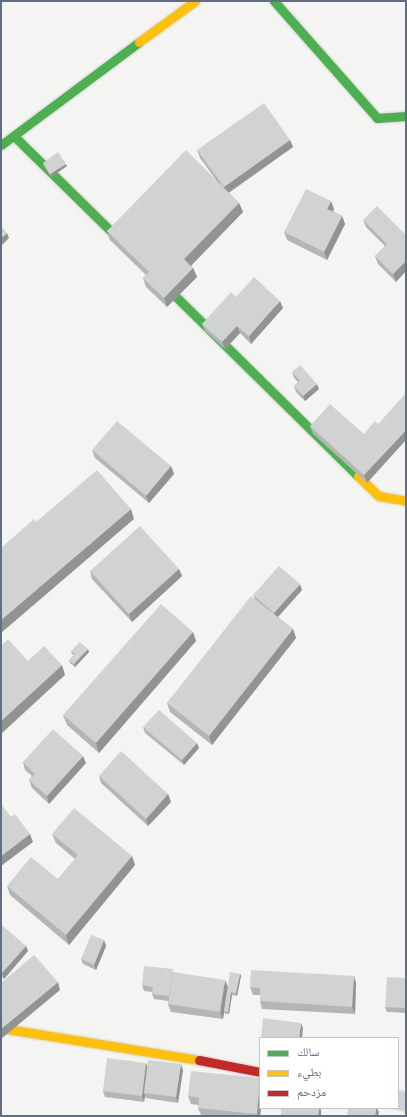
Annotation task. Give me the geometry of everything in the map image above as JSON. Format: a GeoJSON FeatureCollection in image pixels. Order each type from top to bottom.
{"type":"FeatureCollection","features":[{"type":"Feature","properties":{"kind":"street"},"geometry":{"type":"LineString","coordinates":[[1,145],[195,1]]}},
{"type":"Feature","properties":{"kind":"street"},"geometry":{"type":"LineString","coordinates":[[274,1],[377,118],[406,116]]}},
{"type":"Feature","properties":{"kind":"street"},"geometry":{"type":"LineString","coordinates":[[14,136],[137,258]]}},
{"type":"Feature","properties":{"kind":"street"},"geometry":{"type":"LineString","coordinates":[[149,269],[379,496],[406,501]]}},
{"type":"Feature","properties":{"kind":"street"},"geometry":{"type":"LineString","coordinates":[[1,1028],[158,1052],[259,1072]]}},
{"type":"Feature","properties":{"kind":"building"},"geometry":{"type":"Polygon","coordinates":[[[264,103],[290,140],[224,187],[197,150],[264,103]]]}},
{"type":"Feature","properties":{"kind":"building"},"geometry":{"type":"Polygon","coordinates":[[[186,150],[239,203],[184,259],[193,268],[164,298],[143,278],[149,272],[107,231],[186,150]]]}},
{"type":"Feature","properties":{"kind":"building"},"geometry":{"type":"Polygon","coordinates":[[[58,152],[66,164],[50,174],[43,163],[58,152]]]}},
{"type":"Feature","properties":{"kind":"building"},"geometry":{"type":"Polygon","coordinates":[[[306,189],[331,201],[327,209],[342,216],[324,252],[284,232],[306,189]]]}},
{"type":"Feature","properties":{"kind":"building"},"geometry":{"type":"Polygon","coordinates":[[[377,206],[406,235],[406,261],[393,274],[375,256],[387,244],[363,220],[377,206]]]}},
{"type":"Feature","properties":{"kind":"building"},"geometry":{"type":"Polygon","coordinates":[[[1,226],[7,233],[1,238],[1,226]]]}},
{"type":"Feature","properties":{"kind":"building"},"geometry":{"type":"Polygon","coordinates":[[[254,277],[280,301],[249,336],[237,326],[222,342],[202,324],[231,292],[236,297],[254,277]]]}},
{"type":"Feature","properties":{"kind":"building"},"geometry":{"type":"Polygon","coordinates":[[[300,365],[317,384],[303,396],[294,386],[300,381],[292,372],[300,365]]]}},
{"type":"Feature","properties":{"kind":"building"},"geometry":{"type":"Polygon","coordinates":[[[406,393],[406,430],[364,475],[310,426],[330,404],[364,434],[375,421],[378,424],[406,393]]]}},
{"type":"Feature","properties":{"kind":"building"},"geometry":{"type":"Polygon","coordinates":[[[117,421],[171,466],[146,496],[92,450],[117,421]]]}},
{"type":"Feature","properties":{"kind":"building"},"geometry":{"type":"Polygon","coordinates":[[[97,470],[131,509],[1,620],[1,548],[34,519],[36,522],[97,470]]]}},
{"type":"Feature","properties":{"kind":"building"},"geometry":{"type":"Polygon","coordinates":[[[140,526],[179,569],[129,614],[90,571],[140,526]]]}},
{"type":"Feature","properties":{"kind":"building"},"geometry":{"type":"Polygon","coordinates":[[[279,566],[300,584],[274,613],[253,595],[279,566]]]}},
{"type":"Feature","properties":{"kind":"building"},"geometry":{"type":"Polygon","coordinates":[[[251,596],[293,629],[209,736],[167,703],[251,596]]]}},
{"type":"Feature","properties":{"kind":"building"},"geometry":{"type":"Polygon","coordinates":[[[161,604],[193,632],[96,743],[63,715],[161,604]]]}},
{"type":"Feature","properties":{"kind":"building"},"geometry":{"type":"Polygon","coordinates":[[[8,639],[28,661],[44,646],[62,665],[1,721],[1,646],[8,639]]]}},
{"type":"Feature","properties":{"kind":"building"},"geometry":{"type":"Polygon","coordinates":[[[80,642],[88,649],[74,664],[69,660],[75,654],[71,651],[80,642]]]}},
{"type":"Feature","properties":{"kind":"building"},"geometry":{"type":"Polygon","coordinates":[[[159,710],[197,743],[182,760],[143,727],[159,710]]]}},
{"type":"Feature","properties":{"kind":"building"},"geometry":{"type":"Polygon","coordinates":[[[53,729],[83,756],[47,796],[29,780],[35,774],[23,762],[53,729]]]}},
{"type":"Feature","properties":{"kind":"building"},"geometry":{"type":"Polygon","coordinates":[[[121,751],[168,794],[146,819],[99,776],[121,751]]]}},
{"type":"Feature","properties":{"kind":"building"},"geometry":{"type":"Polygon","coordinates":[[[1,804],[11,817],[15,814],[30,834],[1,856],[1,804]]]}},
{"type":"Feature","properties":{"kind":"building"},"geometry":{"type":"Polygon","coordinates":[[[74,808],[132,856],[66,935],[7,886],[31,857],[58,879],[78,855],[52,834],[74,808]]]}},
{"type":"Feature","properties":{"kind":"building"},"geometry":{"type":"Polygon","coordinates":[[[3,926],[26,946],[2,973],[1,928],[3,926]]]}},
{"type":"Feature","properties":{"kind":"building"},"geometry":{"type":"Polygon","coordinates":[[[91,935],[104,940],[94,965],[81,959],[91,935]]]}},
{"type":"Feature","properties":{"kind":"building"},"geometry":{"type":"Polygon","coordinates":[[[34,955],[58,982],[1,1029],[1,983],[34,955]]]}},
{"type":"Feature","properties":{"kind":"building"},"geometry":{"type":"Polygon","coordinates":[[[144,966],[173,969],[169,996],[152,994],[153,987],[142,985],[144,966]]]}},
{"type":"Feature","properties":{"kind":"building"},"geometry":{"type":"Polygon","coordinates":[[[251,970],[354,976],[352,1007],[260,1001],[260,988],[250,987],[251,970]]]}},
{"type":"Feature","properties":{"kind":"building"},"geometry":{"type":"Polygon","coordinates":[[[173,972],[225,980],[220,1012],[168,1004],[173,972]]]}},
{"type":"Feature","properties":{"kind":"building"},"geometry":{"type":"Polygon","coordinates":[[[230,972],[240,974],[236,993],[231,992],[228,1012],[224,1011],[230,972]]]}},
{"type":"Feature","properties":{"kind":"building"},"geometry":{"type":"Polygon","coordinates":[[[387,977],[406,978],[406,1008],[385,1007],[387,977]]]}},
{"type":"Feature","properties":{"kind":"building"},"geometry":{"type":"Polygon","coordinates":[[[263,1018],[301,1023],[299,1037],[261,1037],[263,1018]]]}},
{"type":"Feature","properties":{"kind":"building"},"geometry":{"type":"Polygon","coordinates":[[[107,1058],[146,1063],[142,1096],[103,1091],[107,1058]]]}},
{"type":"Feature","properties":{"kind":"building"},"geometry":{"type":"Polygon","coordinates":[[[148,1060],[181,1064],[176,1097],[144,1093],[148,1060]]]}},
{"type":"Feature","properties":{"kind":"building"},"geometry":{"type":"Polygon","coordinates":[[[191,1071],[259,1078],[257,1114],[198,1108],[199,1098],[188,1096],[191,1071]]]}},
{"type":"Feature","properties":{"kind":"building"},"geometry":{"type":"Polygon","coordinates":[[[281,1109],[319,1109],[318,1116],[281,1116],[281,1109]]]}},
{"type":"Feature","properties":{"kind":"building"},"geometry":{"type":"Polygon","coordinates":[[[348,1109],[376,1109],[375,1116],[347,1116],[348,1109]]]}},
{"type":"Feature","properties":{"kind":"traffic: fast"},"geometry":{"type":"LineString","coordinates":[[274,1],[377,118],[406,116]]}},
{"type":"Feature","properties":{"kind":"traffic: fast"},"geometry":{"type":"LineString","coordinates":[[1,145],[139,42]]}},
{"type":"Feature","properties":{"kind":"traffic: fast"},"geometry":{"type":"LineString","coordinates":[[14,136],[130,250]]}},
{"type":"Feature","properties":{"kind":"traffic: fast"},"geometry":{"type":"LineString","coordinates":[[155,276],[358,476]]}},
{"type":"Feature","properties":{"kind":"traffic: slow"},"geometry":{"type":"LineString","coordinates":[[139,42],[195,1]]}},
{"type":"Feature","properties":{"kind":"traffic: slow"},"geometry":{"type":"LineString","coordinates":[[358,476],[379,496],[406,501]]}},
{"type":"Feature","properties":{"kind":"traffic: slow"},"geometry":{"type":"LineString","coordinates":[[1,1028],[199,1060]]}},
{"type":"Feature","properties":{"kind":"traffic: jam"},"geometry":{"type":"LineString","coordinates":[[199,1060],[259,1072]]}}]}
